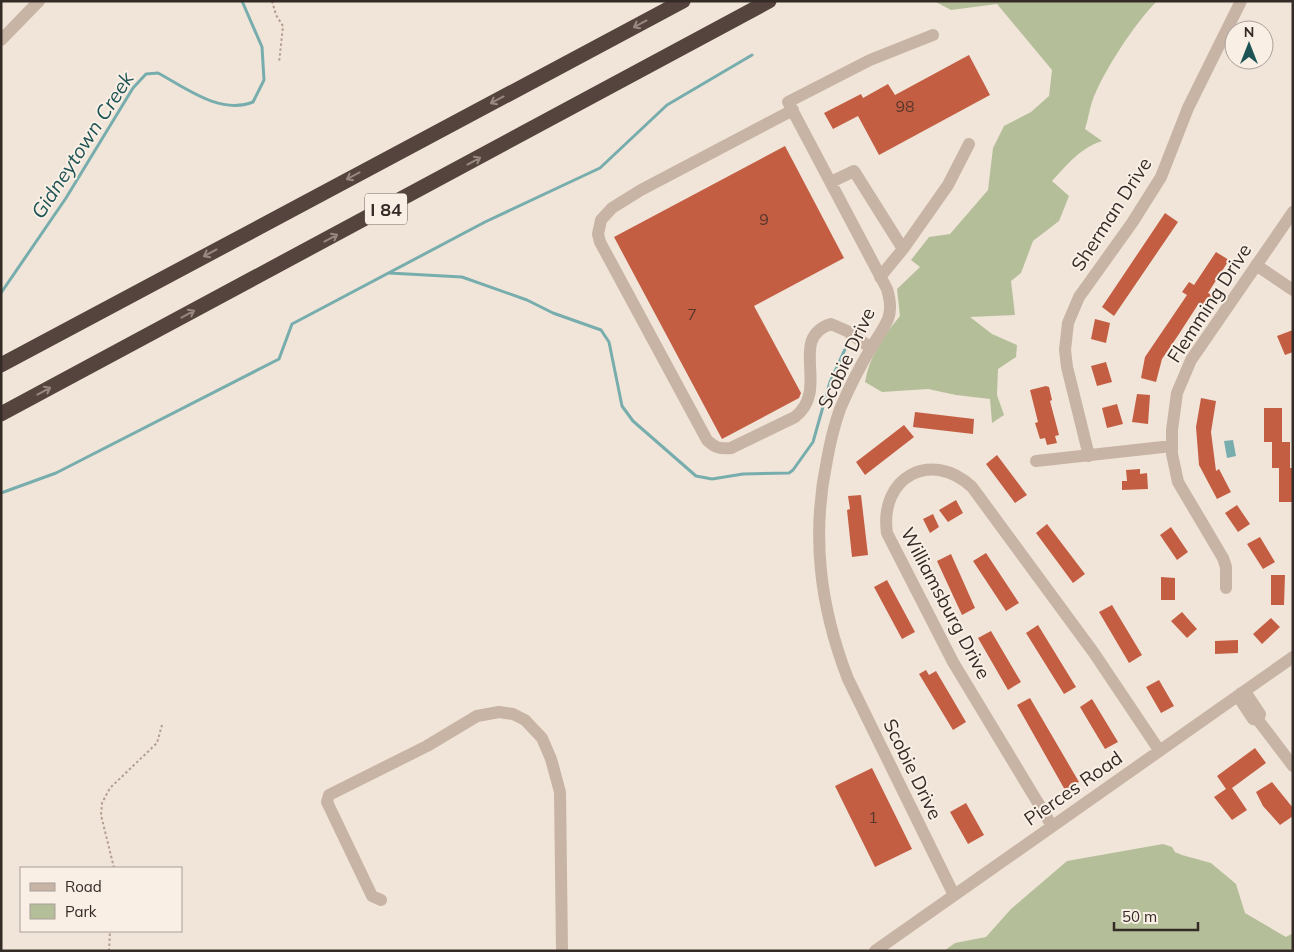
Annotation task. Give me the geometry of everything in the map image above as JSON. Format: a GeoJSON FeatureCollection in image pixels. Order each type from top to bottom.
{"type":"FeatureCollection","features":[{"type":"Feature","properties":{"kind":"highway","name":"I 84"},"geometry":{"type":"LineString","coordinates":[[1,365],[684,1]]}},
{"type":"Feature","properties":{"kind":"highway","name":"I 84"},"geometry":{"type":"LineString","coordinates":[[1,414],[770,1]]}},
{"type":"Feature","properties":{"kind":"street"},"geometry":{"type":"LineString","coordinates":[[1,40],[39,1]]}},
{"type":"Feature","properties":{"kind":"street","name":"Sherman Drive"},"geometry":{"type":"LineString","coordinates":[[1089,456],[1067,367],[1065,350],[1068,323],[1079,298],[1132,223],[1161,177],[1188,108],[1242,1]]}},
{"type":"Feature","properties":{"kind":"street"},"geometry":{"type":"LineString","coordinates":[[871,348],[847,331],[831,324],[822,327],[813,335],[810,353],[810,394],[804,410],[795,417],[731,448],[721,449],[713,446],[707,440],[600,242],[598,234],[601,220],[612,208],[640,190],[870,60],[933,35]]}},
{"type":"Feature","properties":{"kind":"street","name":"Scobie Drive"},"geometry":{"type":"LineString","coordinates":[[790,106],[887,289],[890,308],[888,319],[840,409],[833,430],[822,481],[818,525],[820,573],[824,600],[834,644],[848,679],[954,895]]}},
{"type":"Feature","properties":{"kind":"street"},"geometry":{"type":"LineString","coordinates":[[880,277],[903,249],[948,185],[969,144]]}},
{"type":"Feature","properties":{"kind":"street"},"geometry":{"type":"LineString","coordinates":[[830,182],[854,171],[903,249]]}},
{"type":"Feature","properties":{"kind":"street","name":"Flemming Drive"},"geometry":{"type":"LineString","coordinates":[[1226,588],[1226,566],[1223,558],[1178,482],[1172,446],[1177,392],[1191,360],[1293,212]]}},
{"type":"Feature","properties":{"kind":"street"},"geometry":{"type":"LineString","coordinates":[[1256,265],[1293,290]]}},
{"type":"Feature","properties":{"kind":"street"},"geometry":{"type":"LineString","coordinates":[[1036,461],[1172,446]]}},
{"type":"Feature","properties":{"kind":"street","name":"Williamsburg Drive"},"geometry":{"type":"LineString","coordinates":[[1052,826],[953,662],[887,533],[886,509],[891,495],[905,478],[920,470],[949,472],[961,477],[972,488],[1094,653],[1159,750]]}},
{"type":"Feature","properties":{"kind":"street","name":"Pierces Road"},"geometry":{"type":"LineString","coordinates":[[875,951],[1293,657]]}},
{"type":"Feature","properties":{"kind":"street"},"geometry":{"type":"LineString","coordinates":[[1242,694],[1241,701],[1252,719],[1258,720],[1293,766]]}},
{"type":"Feature","properties":{"kind":"street"},"geometry":{"type":"LineString","coordinates":[[381,900],[372,896],[327,802],[329,795],[427,746],[477,716],[499,712],[513,714],[532,726],[542,738],[551,759],[560,792],[562,951]]}},
{"type":"Feature","properties":{"kind":"path"},"geometry":{"type":"LineString","coordinates":[[272,1],[276,15],[283,26],[279,64]]}},
{"type":"Feature","properties":{"kind":"path"},"geometry":{"type":"LineString","coordinates":[[114,867],[101,814],[102,803],[110,788],[157,743],[162,725]]}},
{"type":"Feature","properties":{"kind":"path"},"geometry":{"type":"LineString","coordinates":[[109,951],[110,932]]}},
{"type":"Feature","properties":{"kind":"green space"},"geometry":{"type":"Polygon","coordinates":[[[934,1],[1157,1],[1148,10],[1120,49],[1103,77],[1092,102],[1085,129],[1102,141],[1080,153],[1052,181],[1069,196],[1059,221],[1033,241],[1021,273],[1011,281],[1015,315],[970,317],[992,334],[1017,345],[1016,357],[998,369],[997,395],[1004,415],[992,423],[990,399],[928,389],[882,392],[865,382],[870,364],[878,347],[900,316],[897,289],[920,267],[911,260],[929,237],[950,234],[988,190],[993,148],[1004,126],[1031,112],[1049,96],[1052,70],[997,4],[951,10],[934,1]]]}},
{"type":"Feature","properties":{"kind":"green space"},"geometry":{"type":"Polygon","coordinates":[[[1163,844],[1172,847],[1175,852],[1182,855],[1211,863],[1236,884],[1245,913],[1286,937],[1293,933],[1293,951],[944,951],[955,943],[986,937],[1011,909],[1067,861],[1163,844]]]}},
{"type":"Feature","properties":{"kind":"water"},"geometry":{"type":"Polygon","coordinates":[[[1233,440],[1236,456],[1227,458],[1224,441],[1233,440]]]}},
{"type":"Feature","properties":{"kind":"building"},"geometry":{"type":"Polygon","coordinates":[[[969,55],[990,95],[879,155],[858,116],[833,129],[824,113],[861,94],[863,98],[888,84],[895,95],[969,55]]]}},
{"type":"Feature","properties":{"kind":"building"},"geometry":{"type":"Polygon","coordinates":[[[785,146],[844,258],[754,306],[801,393],[799,398],[722,439],[614,237],[785,146]]]}},
{"type":"Feature","properties":{"kind":"building"},"geometry":{"type":"Polygon","coordinates":[[[1165,213],[1178,222],[1114,316],[1102,307],[1165,213]]]}},
{"type":"Feature","properties":{"kind":"building"},"geometry":{"type":"Polygon","coordinates":[[[1216,252],[1229,260],[1208,293],[1213,296],[1205,307],[1199,303],[1162,359],[1156,382],[1141,378],[1145,357],[1187,295],[1182,292],[1189,282],[1194,285],[1216,252]]]}},
{"type":"Feature","properties":{"kind":"building"},"geometry":{"type":"Polygon","coordinates":[[[1095,319],[1110,323],[1106,343],[1091,339],[1095,319]]]}},
{"type":"Feature","properties":{"kind":"building"},"geometry":{"type":"Polygon","coordinates":[[[1293,330],[1293,352],[1285,355],[1277,336],[1293,330]]]}},
{"type":"Feature","properties":{"kind":"building"},"geometry":{"type":"Polygon","coordinates":[[[1106,362],[1112,382],[1097,386],[1091,366],[1106,362]]]}},
{"type":"Feature","properties":{"kind":"building"},"geometry":{"type":"Polygon","coordinates":[[[1049,387],[1052,400],[1050,401],[1059,435],[1055,436],[1057,443],[1047,445],[1045,438],[1040,439],[1035,423],[1038,422],[1030,390],[1049,387]]]}},
{"type":"Feature","properties":{"kind":"building"},"geometry":{"type":"Polygon","coordinates":[[[1137,394],[1150,395],[1148,424],[1132,422],[1137,394]]]}},
{"type":"Feature","properties":{"kind":"building"},"geometry":{"type":"Polygon","coordinates":[[[1201,398],[1216,401],[1211,432],[1216,471],[1219,469],[1231,492],[1217,499],[1199,465],[1196,427],[1201,398]]]}},
{"type":"Feature","properties":{"kind":"building"},"geometry":{"type":"Polygon","coordinates":[[[1117,404],[1123,424],[1107,428],[1102,408],[1117,404]]]}},
{"type":"Feature","properties":{"kind":"building"},"geometry":{"type":"Polygon","coordinates":[[[1264,408],[1282,408],[1282,442],[1290,442],[1290,468],[1293,468],[1293,502],[1279,502],[1279,468],[1272,468],[1272,442],[1264,442],[1264,408]]]}},
{"type":"Feature","properties":{"kind":"building"},"geometry":{"type":"Polygon","coordinates":[[[915,412],[974,419],[973,434],[913,427],[915,412]]]}},
{"type":"Feature","properties":{"kind":"building"},"geometry":{"type":"Polygon","coordinates":[[[904,425],[914,437],[865,475],[856,462],[904,425]]]}},
{"type":"Feature","properties":{"kind":"building"},"geometry":{"type":"Polygon","coordinates":[[[997,455],[1027,495],[1015,503],[986,464],[997,455]]]}},
{"type":"Feature","properties":{"kind":"building"},"geometry":{"type":"Polygon","coordinates":[[[1140,469],[1140,474],[1147,473],[1148,489],[1122,490],[1122,481],[1127,481],[1126,470],[1140,469]]]}},
{"type":"Feature","properties":{"kind":"building"},"geometry":{"type":"Polygon","coordinates":[[[861,495],[868,555],[852,557],[847,510],[850,509],[848,496],[861,495]]]}},
{"type":"Feature","properties":{"kind":"building"},"geometry":{"type":"Polygon","coordinates":[[[956,500],[963,513],[948,522],[939,510],[956,500]]]}},
{"type":"Feature","properties":{"kind":"building"},"geometry":{"type":"Polygon","coordinates":[[[1237,505],[1250,524],[1238,532],[1225,513],[1237,505]]]}},
{"type":"Feature","properties":{"kind":"building"},"geometry":{"type":"Polygon","coordinates":[[[933,514],[939,527],[930,533],[923,519],[933,514]]]}},
{"type":"Feature","properties":{"kind":"building"},"geometry":{"type":"Polygon","coordinates":[[[1047,524],[1085,574],[1073,583],[1036,533],[1047,524]]]}},
{"type":"Feature","properties":{"kind":"building"},"geometry":{"type":"Polygon","coordinates":[[[1171,527],[1188,552],[1177,560],[1160,535],[1171,527]]]}},
{"type":"Feature","properties":{"kind":"building"},"geometry":{"type":"Polygon","coordinates":[[[1260,537],[1275,562],[1263,569],[1247,544],[1260,537]]]}},
{"type":"Feature","properties":{"kind":"building"},"geometry":{"type":"Polygon","coordinates":[[[986,553],[1019,603],[1006,611],[973,561],[986,553]]]}},
{"type":"Feature","properties":{"kind":"building"},"geometry":{"type":"Polygon","coordinates":[[[951,554],[975,608],[962,615],[937,561],[951,554]]]}},
{"type":"Feature","properties":{"kind":"building"},"geometry":{"type":"Polygon","coordinates":[[[1271,575],[1285,575],[1284,605],[1271,605],[1271,575]]]}},
{"type":"Feature","properties":{"kind":"building"},"geometry":{"type":"Polygon","coordinates":[[[1161,577],[1175,578],[1175,600],[1161,600],[1161,577]]]}},
{"type":"Feature","properties":{"kind":"building"},"geometry":{"type":"Polygon","coordinates":[[[887,580],[915,632],[902,639],[874,587],[887,580]]]}},
{"type":"Feature","properties":{"kind":"building"},"geometry":{"type":"Polygon","coordinates":[[[1112,605],[1142,655],[1129,663],[1099,612],[1112,605]]]}},
{"type":"Feature","properties":{"kind":"building"},"geometry":{"type":"Polygon","coordinates":[[[1182,612],[1197,629],[1187,638],[1171,621],[1182,612]]]}},
{"type":"Feature","properties":{"kind":"building"},"geometry":{"type":"Polygon","coordinates":[[[1271,618],[1280,627],[1262,644],[1253,634],[1271,618]]]}},
{"type":"Feature","properties":{"kind":"building"},"geometry":{"type":"Polygon","coordinates":[[[1038,625],[1076,687],[1064,694],[1026,633],[1038,625]]]}},
{"type":"Feature","properties":{"kind":"building"},"geometry":{"type":"Polygon","coordinates":[[[991,631],[1021,682],[1008,690],[978,638],[991,631]]]}},
{"type":"Feature","properties":{"kind":"building"},"geometry":{"type":"Polygon","coordinates":[[[1238,640],[1238,653],[1215,654],[1215,641],[1238,640]]]}},
{"type":"Feature","properties":{"kind":"building"},"geometry":{"type":"Polygon","coordinates":[[[926,670],[929,675],[936,671],[966,722],[953,730],[919,674],[926,670]]]}},
{"type":"Feature","properties":{"kind":"building"},"geometry":{"type":"Polygon","coordinates":[[[1159,680],[1174,706],[1161,713],[1146,687],[1159,680]]]}},
{"type":"Feature","properties":{"kind":"building"},"geometry":{"type":"Polygon","coordinates":[[[1030,698],[1079,782],[1065,790],[1017,705],[1030,698]]]}},
{"type":"Feature","properties":{"kind":"building"},"geometry":{"type":"Polygon","coordinates":[[[1092,699],[1118,742],[1105,749],[1080,707],[1092,699]]]}},
{"type":"Feature","properties":{"kind":"building"},"geometry":{"type":"Polygon","coordinates":[[[1255,748],[1266,763],[1232,788],[1247,810],[1232,820],[1214,797],[1226,789],[1217,776],[1255,748]]]}},
{"type":"Feature","properties":{"kind":"building"},"geometry":{"type":"Polygon","coordinates":[[[872,768],[912,849],[875,867],[835,786],[872,768]]]}},
{"type":"Feature","properties":{"kind":"building"},"geometry":{"type":"Polygon","coordinates":[[[1272,782],[1293,808],[1293,816],[1280,825],[1263,806],[1256,792],[1272,782]]]}},
{"type":"Feature","properties":{"kind":"building"},"geometry":{"type":"Polygon","coordinates":[[[966,803],[984,835],[968,844],[950,812],[966,803]]]}},
{"type":"Feature","properties":{"kind":"waterway","name":"Gidneytown Creek"},"geometry":{"type":"LineString","coordinates":[[1,293],[66,198],[133,88],[146,74],[158,73],[192,92],[216,102],[228,105],[241,105],[253,102],[264,80],[262,47],[242,1]]}},
{"type":"Feature","properties":{"kind":"waterway"},"geometry":{"type":"LineString","coordinates":[[1,493],[56,473],[279,359],[292,324],[485,222],[600,168],[667,105],[752,55]]}},
{"type":"Feature","properties":{"kind":"waterway"},"geometry":{"type":"LineString","coordinates":[[389,273],[462,277],[527,300],[553,313],[601,330],[609,342],[622,406],[633,421],[696,476],[712,479],[743,474],[789,473],[793,470],[813,442],[830,382],[846,347]]}}]}
